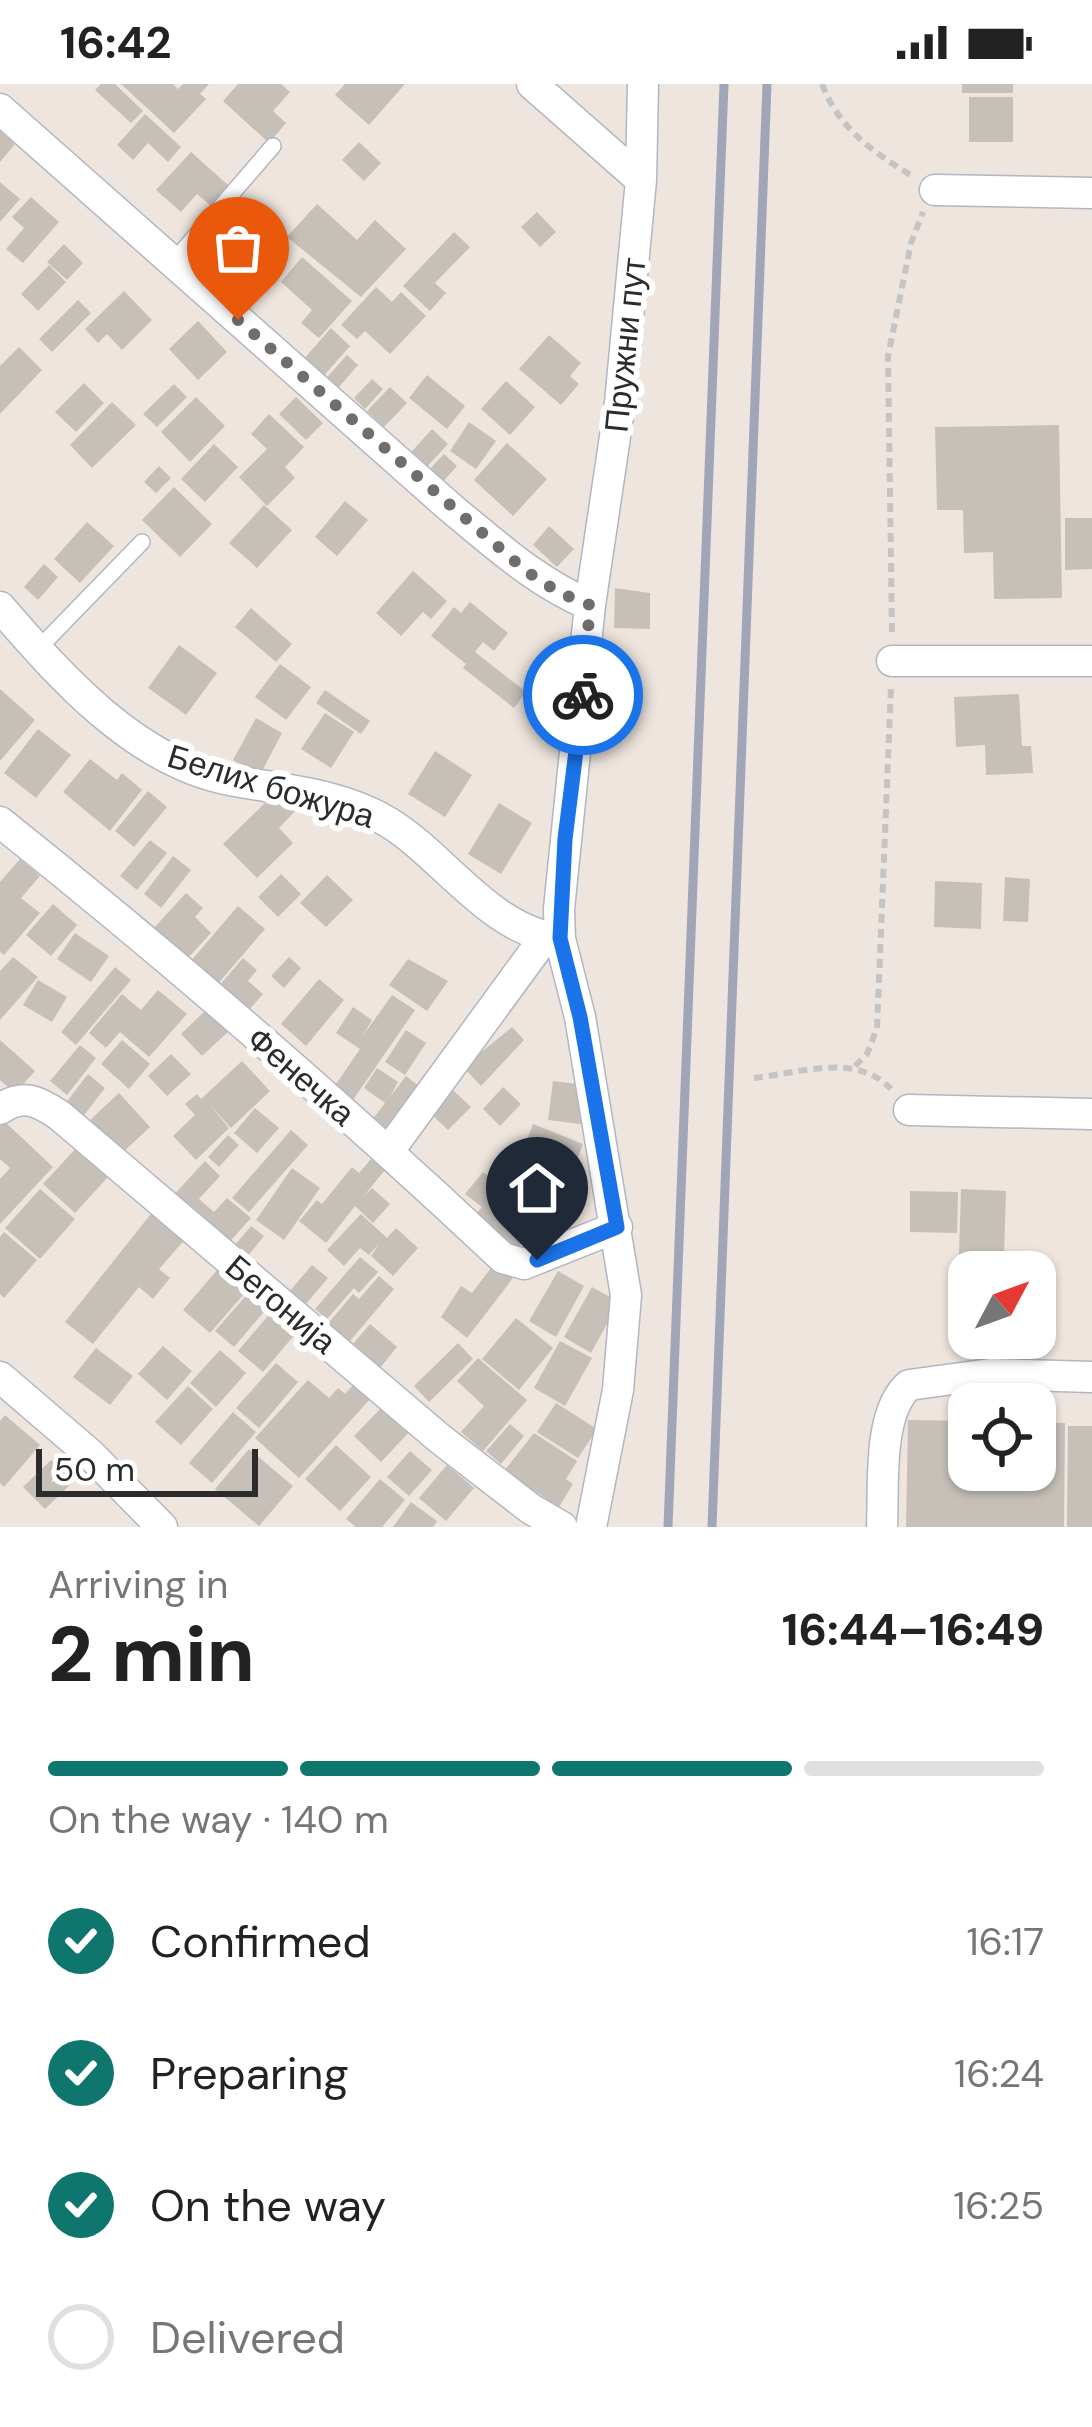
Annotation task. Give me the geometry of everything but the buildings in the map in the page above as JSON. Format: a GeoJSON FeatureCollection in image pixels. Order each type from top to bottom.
{"type":"FeatureCollection","features":[{"type":"Feature","properties":{"kind":"street"},"geometry":{"type":"LineString","coordinates":[[532,84],[641,180]]}},
{"type":"Feature","properties":{"kind":"street","name":"Пружни пут"},"geometry":{"type":"LineString","coordinates":[[591,1527],[618,1390],[625,1321],[617,1227],[580,1017],[552,938],[590,605],[620,403],[641,180],[643,84]]}},
{"type":"Feature","properties":{"kind":"street"},"geometry":{"type":"LineString","coordinates":[[0,109],[512,558],[560,593],[590,605]]}},
{"type":"Feature","properties":{"kind":"street"},"geometry":{"type":"LineString","coordinates":[[935,190],[1092,193]]}},
{"type":"Feature","properties":{"kind":"street","name":"Белих божура"},"geometry":{"type":"LineString","coordinates":[[0,607],[84,694],[151,749],[227,779],[278,786],[358,807],[411,839],[506,918],[552,938]]}},
{"type":"Feature","properties":{"kind":"street"},"geometry":{"type":"LineString","coordinates":[[892,661],[1092,661]]}},
{"type":"Feature","properties":{"kind":"street","name":"Фенечка"},"geometry":{"type":"LineString","coordinates":[[0,822],[108,908],[503,1258],[537,1260],[617,1227]]}},
{"type":"Feature","properties":{"kind":"street"},"geometry":{"type":"LineString","coordinates":[[388,1152],[552,938]]}},
{"type":"Feature","properties":{"kind":"street","name":"Бегонија"},"geometry":{"type":"LineString","coordinates":[[0,1109],[29,1098],[59,1115],[439,1438],[562,1527]]}},
{"type":"Feature","properties":{"kind":"street"},"geometry":{"type":"LineString","coordinates":[[909,1110],[1092,1114]]}},
{"type":"Feature","properties":{"kind":"street"},"geometry":{"type":"LineString","coordinates":[[882,1527],[888,1423],[899,1394],[909,1385],[990,1374],[1092,1377]]}},
{"type":"Feature","properties":{"kind":"street"},"geometry":{"type":"LineString","coordinates":[[0,1377],[91,1455],[162,1527]]}},
{"type":"Feature","properties":{"kind":"lane"},"geometry":{"type":"LineString","coordinates":[[173,262],[274,146]]}},
{"type":"Feature","properties":{"kind":"lane"},"geometry":{"type":"LineString","coordinates":[[38,648],[142,542]]}},
{"type":"Feature","properties":{"kind":"path"},"geometry":{"type":"LineString","coordinates":[[822,84],[847,128],[869,151],[935,190],[911,243],[888,356],[892,661],[877,1028],[867,1054],[855,1066]]}},
{"type":"Feature","properties":{"kind":"path"},"geometry":{"type":"LineString","coordinates":[[754,1078],[855,1066],[877,1074],[909,1110]]}},
{"type":"Feature","properties":{"kind":"railway"},"geometry":{"type":"LineString","coordinates":[[668,1527],[724,84]]}},
{"type":"Feature","properties":{"kind":"railway"},"geometry":{"type":"LineString","coordinates":[[712,1527],[767,84]]}},
{"type":"Feature","properties":{"kind":"way so far"},"geometry":{"type":"LineString","coordinates":[[238,320],[526,571],[590,605],[583,695]]}},
{"type":"Feature","properties":{"kind":"route"},"geometry":{"type":"LineString","coordinates":[[537,1260],[617,1227],[580,1017],[560,938],[565,839],[583,695]]}}]}
